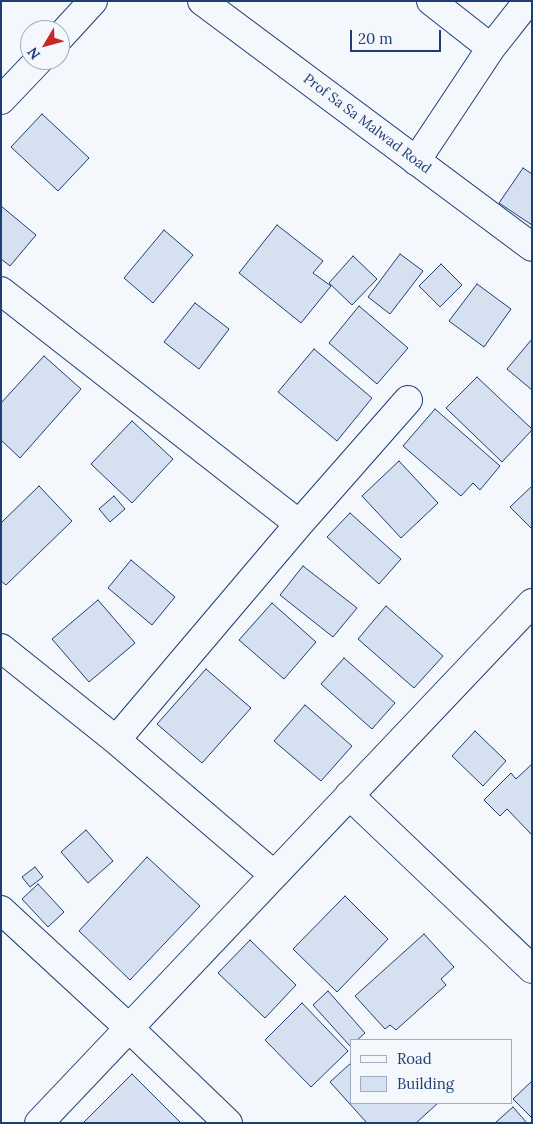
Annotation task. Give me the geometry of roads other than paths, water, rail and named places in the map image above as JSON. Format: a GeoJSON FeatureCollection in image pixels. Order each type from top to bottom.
{"type":"FeatureCollection","features":[{"type":"Feature","properties":{"kind":"street"},"geometry":{"type":"LineString","coordinates":[[70,26],[93,1]]}},
{"type":"Feature","properties":{"kind":"street","name":"Prof Sa Sa Malwad Road"},"geometry":{"type":"LineString","coordinates":[[202,1],[532,247]]}},
{"type":"Feature","properties":{"kind":"street"},"geometry":{"type":"LineString","coordinates":[[431,1],[491,48]]}},
{"type":"Feature","properties":{"kind":"street"},"geometry":{"type":"LineString","coordinates":[[416,161],[491,48],[528,1]]}},
{"type":"Feature","properties":{"kind":"street"},"geometry":{"type":"LineString","coordinates":[[1,100],[29,70]]}},
{"type":"Feature","properties":{"kind":"street"},"geometry":{"type":"LineString","coordinates":[[1,291],[299,524]]}},
{"type":"Feature","properties":{"kind":"street"},"geometry":{"type":"LineString","coordinates":[[116,740],[299,524],[408,400]]}},
{"type":"Feature","properties":{"kind":"street"},"geometry":{"type":"LineString","coordinates":[[39,1123],[532,603]]}},
{"type":"Feature","properties":{"kind":"street"},"geometry":{"type":"LineString","coordinates":[[1,648],[116,740],[274,875]]}},
{"type":"Feature","properties":{"kind":"street"},"geometry":{"type":"LineString","coordinates":[[349,795],[532,969]]}},
{"type":"Feature","properties":{"kind":"street"},"geometry":{"type":"LineString","coordinates":[[1,910],[129,1028],[228,1123]]}}]}
